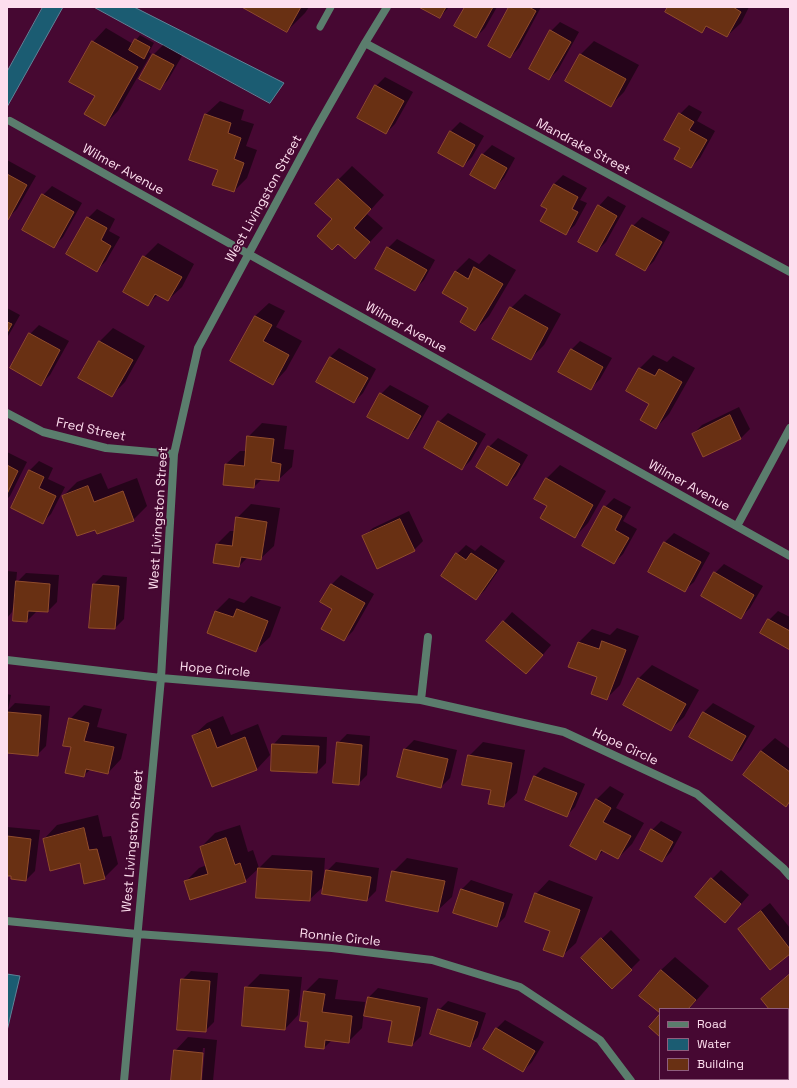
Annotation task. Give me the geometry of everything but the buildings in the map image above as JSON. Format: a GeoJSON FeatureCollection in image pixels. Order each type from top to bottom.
{"type":"FeatureCollection","features":[{"type":"Feature","properties":{"kind":"street","name":"West Livingston Street"},"geometry":{"type":"LineString","coordinates":[[124,1081],[161,678],[174,454],[198,348],[248,254],[365,43],[387,7]]}},
{"type":"Feature","properties":{"kind":"street","name":"Mandrake Street"},"geometry":{"type":"LineString","coordinates":[[365,43],[790,272]]}},
{"type":"Feature","properties":{"kind":"street","name":"Wilmer Avenue"},"geometry":{"type":"LineString","coordinates":[[10,121],[790,556]]}},
{"type":"Feature","properties":{"kind":"street","name":"Fred Street"},"geometry":{"type":"LineString","coordinates":[[7,413],[43,432],[106,448],[174,454]]}},
{"type":"Feature","properties":{"kind":"street"},"geometry":{"type":"LineString","coordinates":[[737,526],[790,428]]}},
{"type":"Feature","properties":{"kind":"street"},"geometry":{"type":"LineString","coordinates":[[421,700],[428,636]]}},
{"type":"Feature","properties":{"kind":"street","name":"Hope Circle"},"geometry":{"type":"LineString","coordinates":[[7,660],[161,678],[421,700],[564,732],[697,794],[783,868],[790,876]]}},
{"type":"Feature","properties":{"kind":"street","name":"Ronnie Circle"},"geometry":{"type":"LineString","coordinates":[[7,921],[137,934],[332,948],[432,960],[520,987],[600,1040],[631,1081]]}},
{"type":"Feature","properties":{"kind":"lane"},"geometry":{"type":"LineString","coordinates":[[320,27],[331,7]]}},
{"type":"Feature","properties":{"kind":"water"},"geometry":{"type":"Polygon","coordinates":[[[43,7],[63,7],[7,107],[7,72],[43,7]]]}},
{"type":"Feature","properties":{"kind":"water"},"geometry":{"type":"Polygon","coordinates":[[[94,7],[134,7],[284,83],[270,103],[94,7]]]}},
{"type":"Feature","properties":{"kind":"water"},"geometry":{"type":"Polygon","coordinates":[[[7,974],[20,976],[7,1031],[7,974]]]}}]}
